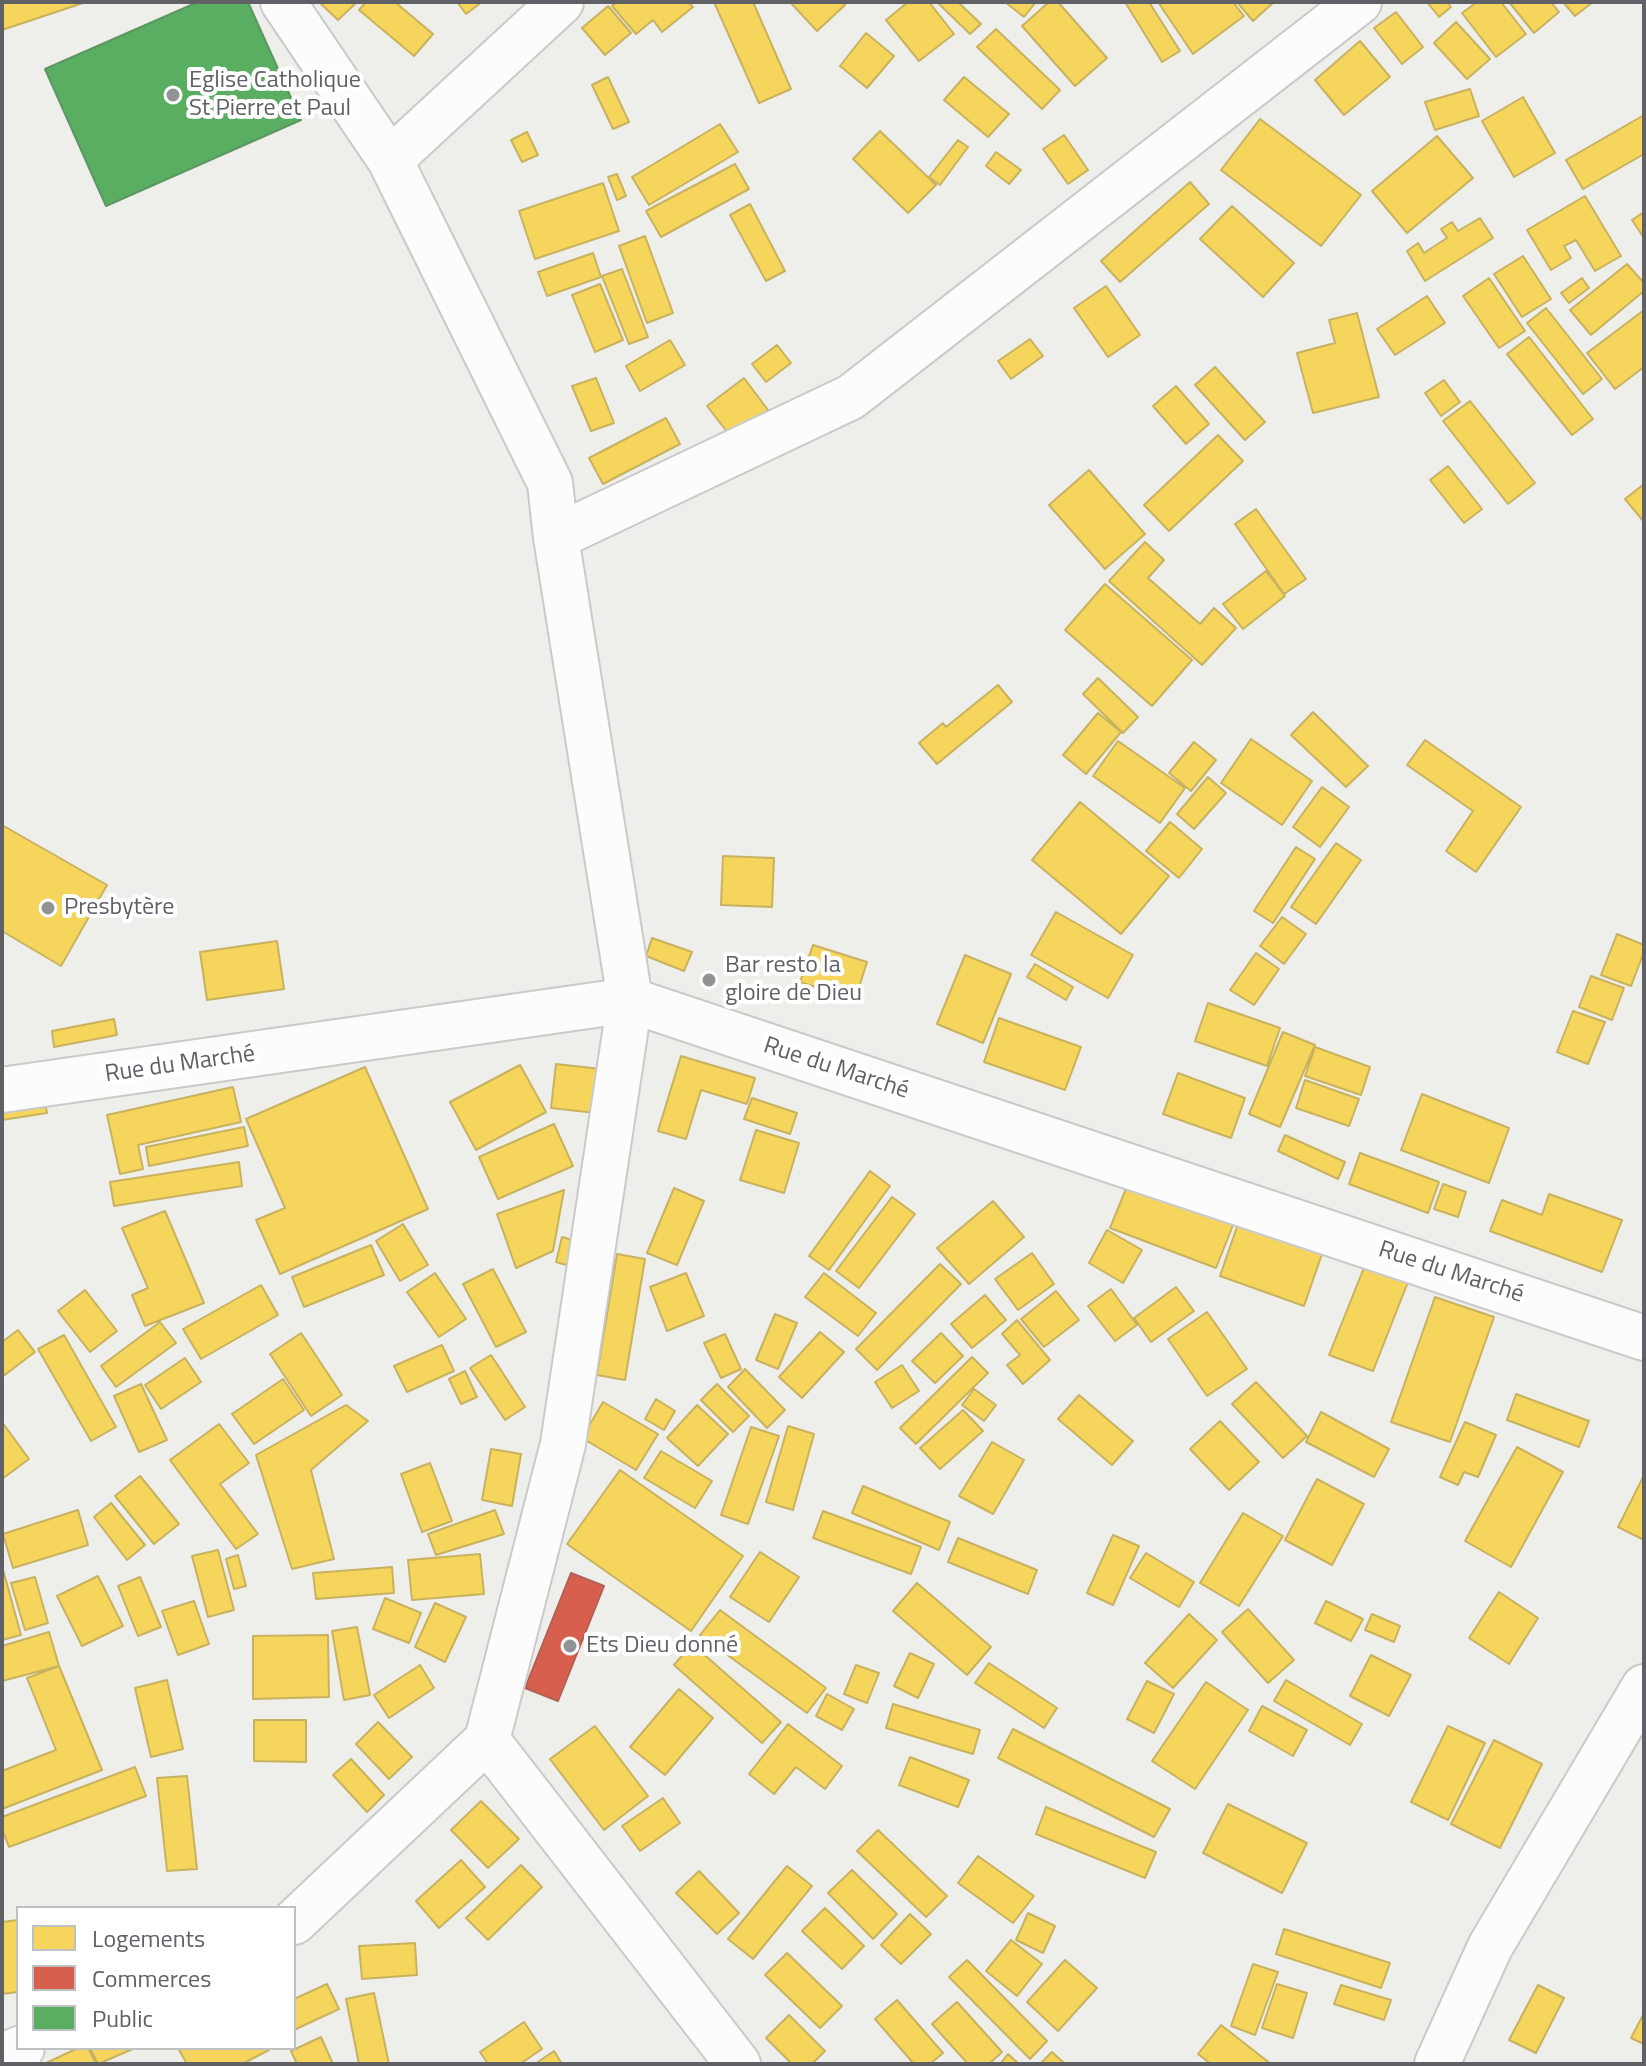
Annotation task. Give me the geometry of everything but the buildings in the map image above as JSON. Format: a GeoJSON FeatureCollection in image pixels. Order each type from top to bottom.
{"type":"FeatureCollection","features":[{"type":"Feature","properties":{"kind":"street"},"geometry":{"type":"LineString","coordinates":[[283,2],[390,160],[550,483],[630,1000],[563,1444],[487,1740],[296,1920]]}},
{"type":"Feature","properties":{"kind":"street"},"geometry":{"type":"LineString","coordinates":[[390,160],[561,2]]}},
{"type":"Feature","properties":{"kind":"street"},"geometry":{"type":"LineString","coordinates":[[556,537],[851,397],[1359,2]]}},
{"type":"Feature","properties":{"kind":"street","name":"Rue du Marché"},"geometry":{"type":"LineString","coordinates":[[2,1090],[630,1000],[1644,1338]]}},
{"type":"Feature","properties":{"kind":"street"},"geometry":{"type":"LineString","coordinates":[[1437,2064],[1490,1947],[1644,1687]]}},
{"type":"Feature","properties":{"kind":"street"},"geometry":{"type":"LineString","coordinates":[[487,1740],[738,2064]]}},
{"type":"Feature","properties":{"kind":"place","name":"Eglise Catholique St Pierre et Paul"},"geometry":{"type":"Point","coordinates":[173,95]}},
{"type":"Feature","properties":{"kind":"place","name":"Presbytère"},"geometry":{"type":"Point","coordinates":[48,908]}},
{"type":"Feature","properties":{"kind":"place","name":"Bar resto la gloire de Dieu"},"geometry":{"type":"Point","coordinates":[709,980]}},
{"type":"Feature","properties":{"kind":"place","name":"Ets Dieu donné"},"geometry":{"type":"Point","coordinates":[570,1646]}}]}
